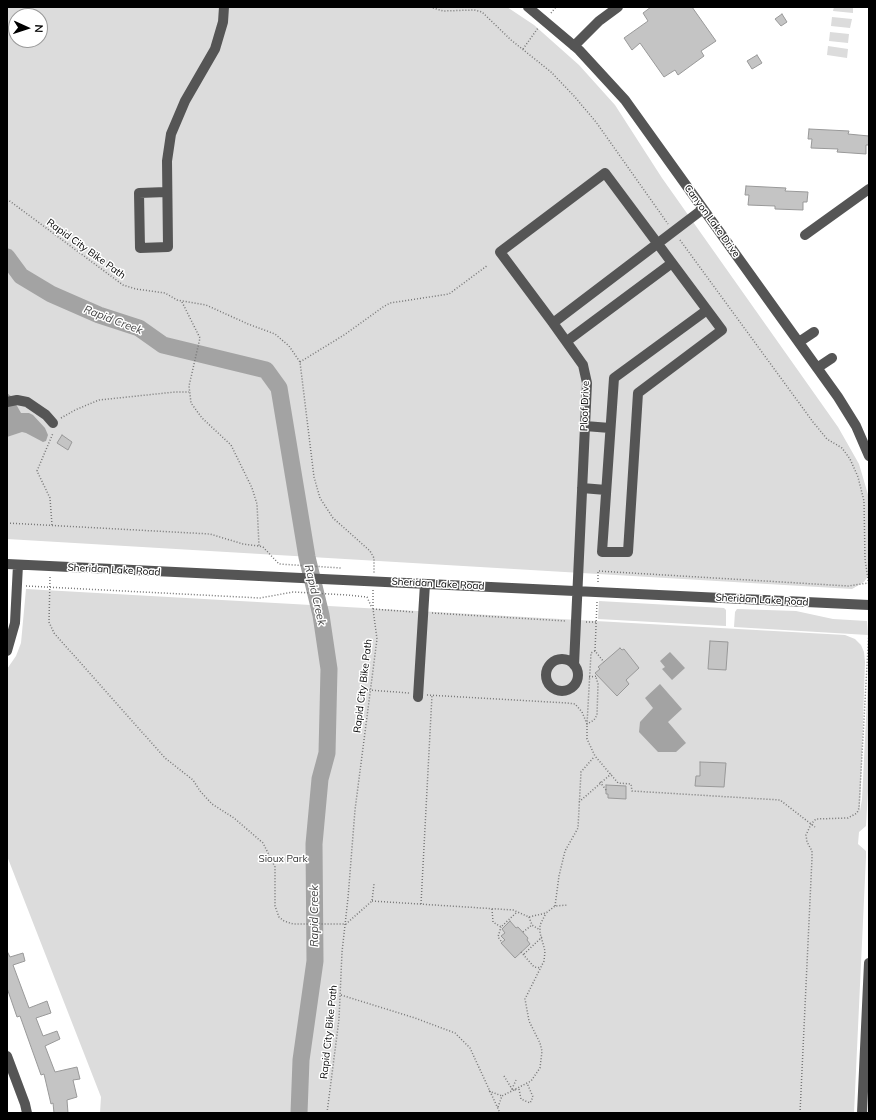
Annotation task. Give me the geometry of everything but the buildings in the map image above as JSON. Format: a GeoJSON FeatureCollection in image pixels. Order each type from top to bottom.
{"type":"FeatureCollection","features":[{"type":"Feature","properties":{"kind":"street"},"geometry":{"type":"LineString","coordinates":[[166,192],[139,193],[140,248],[168,247],[166,192],[167,161],[171,134],[185,101],[215,49],[223,22],[224,7]]}},
{"type":"Feature","properties":{"kind":"street","name":"Canyon Lake Drive"},"geometry":{"type":"LineString","coordinates":[[528,7],[574,46],[625,100],[817,368],[847,412],[869,456]]}},
{"type":"Feature","properties":{"kind":"street"},"geometry":{"type":"LineString","coordinates":[[574,46],[599,21],[618,7]]}},
{"type":"Feature","properties":{"kind":"street","name":"Ploof Drive"},"geometry":{"type":"LineString","coordinates":[[574,665],[586,377],[583,365],[567,341],[500,252],[605,173],[657,244]]}},
{"type":"Feature","properties":{"kind":"street"},"geometry":{"type":"LineString","coordinates":[[805,235],[869,189]]}},
{"type":"Feature","properties":{"kind":"street"},"geometry":{"type":"LineString","coordinates":[[553,323],[703,209]]}},
{"type":"Feature","properties":{"kind":"street"},"geometry":{"type":"LineString","coordinates":[[657,244],[722,330],[638,393],[628,552],[602,552],[614,378],[706,310]]}},
{"type":"Feature","properties":{"kind":"street"},"geometry":{"type":"LineString","coordinates":[[567,341],[672,263]]}},
{"type":"Feature","properties":{"kind":"street"},"geometry":{"type":"LineString","coordinates":[[799,342],[814,332]]}},
{"type":"Feature","properties":{"kind":"street"},"geometry":{"type":"LineString","coordinates":[[817,368],[832,358]]}},
{"type":"Feature","properties":{"kind":"street"},"geometry":{"type":"LineString","coordinates":[[11,401],[31,405],[53,423]]}},
{"type":"Feature","properties":{"kind":"street"},"geometry":{"type":"LineString","coordinates":[[585,426],[610,428]]}},
{"type":"Feature","properties":{"kind":"street"},"geometry":{"type":"LineString","coordinates":[[582,488],[606,490]]}},
{"type":"Feature","properties":{"kind":"street","name":"Sheridan Lake Road"},"geometry":{"type":"LineString","coordinates":[[7,564],[869,605]]}},
{"type":"Feature","properties":{"kind":"street"},"geometry":{"type":"LineString","coordinates":[[7,651],[14,629],[18,565]]}},
{"type":"Feature","properties":{"kind":"street"},"geometry":{"type":"LineString","coordinates":[[418,696],[424,612],[424,584]]}},
{"type":"Feature","properties":{"kind":"street"},"geometry":{"type":"LineString","coordinates":[[862,1113],[866,1072],[869,962]]}},
{"type":"Feature","properties":{"kind":"street"},"geometry":{"type":"LineString","coordinates":[[8,1063],[25,1104],[27,1113]]}},
{"type":"Feature","properties":{"kind":"path"},"geometry":{"type":"LineString","coordinates":[[430,7],[443,10],[474,10],[482,12],[510,40],[551,72],[574,96],[596,122],[673,231],[813,422],[827,439],[842,448],[850,459],[858,477],[864,501],[865,546],[869,585],[848,586],[598,571],[595,651],[604,662]]}},
{"type":"Feature","properties":{"kind":"path","name":"Rapid City Bike Path"},"geometry":{"type":"LineString","coordinates":[[7,199],[123,285],[136,289],[165,293],[182,301],[206,305],[248,324],[275,334],[289,346],[300,362],[314,477],[320,498],[333,518],[370,551],[374,558],[373,610],[377,639],[369,690],[355,810],[346,924],[342,952],[341,995],[327,1113]]}},
{"type":"Feature","properties":{"kind":"path"},"geometry":{"type":"LineString","coordinates":[[300,362],[344,335],[390,303],[449,294],[488,265]]}},
{"type":"Feature","properties":{"kind":"path"},"geometry":{"type":"LineString","coordinates":[[182,301],[200,338],[192,366],[189,392],[191,403],[196,412],[231,445],[252,488],[258,509],[259,546]]}},
{"type":"Feature","properties":{"kind":"path"},"geometry":{"type":"LineString","coordinates":[[52,525],[50,498],[37,470],[53,432],[53,423],[75,410],[100,400],[175,392],[189,392]]}},
{"type":"Feature","properties":{"kind":"path"},"geometry":{"type":"LineString","coordinates":[[7,523],[210,534],[243,544],[263,547],[275,562],[286,566],[341,568]]}},
{"type":"Feature","properties":{"kind":"path"},"geometry":{"type":"LineString","coordinates":[[50,577],[49,622],[54,633],[165,758],[193,780],[200,791],[212,804],[234,818],[263,843],[275,867],[275,906],[278,914],[284,921],[300,924],[346,924],[372,901],[374,884]]}},
{"type":"Feature","properties":{"kind":"path"},"geometry":{"type":"LineString","coordinates":[[17,586],[260,598],[292,592],[347,594],[367,597],[373,610],[596,622]]}},
{"type":"Feature","properties":{"kind":"path"},"geometry":{"type":"LineString","coordinates":[[800,1113],[812,858],[812,851],[807,842],[806,835],[810,824],[821,818],[848,818],[857,813],[859,808],[869,630]]}},
{"type":"Feature","properties":{"kind":"path"},"geometry":{"type":"LineString","coordinates":[[595,651],[591,653],[587,739],[595,756],[618,783],[631,784],[632,791],[780,800],[815,827]]}},
{"type":"Feature","properties":{"kind":"path"},"geometry":{"type":"LineString","coordinates":[[587,724],[594,720],[597,715],[597,677],[589,677]]}},
{"type":"Feature","properties":{"kind":"path"},"geometry":{"type":"LineString","coordinates":[[369,690],[418,696],[432,695],[567,702],[575,704],[582,712],[587,724]]}},
{"type":"Feature","properties":{"kind":"path"},"geometry":{"type":"LineString","coordinates":[[421,904],[432,695]]}},
{"type":"Feature","properties":{"kind":"path"},"geometry":{"type":"LineString","coordinates":[[555,906],[559,876],[565,851],[578,828],[581,772],[595,756]]}},
{"type":"Feature","properties":{"kind":"path"},"geometry":{"type":"LineString","coordinates":[[579,802],[610,774]]}},
{"type":"Feature","properties":{"kind":"path"},"geometry":{"type":"LineString","coordinates":[[600,782],[606,790]]}},
{"type":"Feature","properties":{"kind":"path"},"geometry":{"type":"LineString","coordinates":[[372,901],[492,909],[517,912],[529,916],[546,913]]}},
{"type":"Feature","properties":{"kind":"path"},"geometry":{"type":"LineString","coordinates":[[490,1091],[502,1096],[528,1083],[536,1076],[542,1059],[540,1043],[529,1021],[525,998],[541,968],[545,951],[540,930],[542,919],[546,913],[555,906],[568,905]]}},
{"type":"Feature","properties":{"kind":"path"},"geometry":{"type":"LineString","coordinates":[[492,909],[493,922],[502,927]]}},
{"type":"Feature","properties":{"kind":"path"},"geometry":{"type":"LineString","coordinates":[[501,941],[498,937],[502,927],[517,912]]}},
{"type":"Feature","properties":{"kind":"path"},"geometry":{"type":"LineString","coordinates":[[529,916],[532,925],[540,930]]}},
{"type":"Feature","properties":{"kind":"path"},"geometry":{"type":"LineString","coordinates":[[523,932],[532,925]]}},
{"type":"Feature","properties":{"kind":"path"},"geometry":{"type":"LineString","coordinates":[[524,954],[542,937]]}},
{"type":"Feature","properties":{"kind":"path"},"geometry":{"type":"LineString","coordinates":[[522,952],[534,967],[541,968]]}},
{"type":"Feature","properties":{"kind":"path"},"geometry":{"type":"LineString","coordinates":[[341,995],[415,1018],[455,1033],[470,1048],[500,1113]]}},
{"type":"Feature","properties":{"kind":"path"},"geometry":{"type":"LineString","coordinates":[[504,1076],[512,1089],[516,1090]]}},
{"type":"Feature","properties":{"kind":"path"},"geometry":{"type":"LineString","coordinates":[[512,1089],[516,1080]]}},
{"type":"Feature","properties":{"kind":"path"},"geometry":{"type":"LineString","coordinates":[[519,1088],[521,1099],[530,1103],[533,1097],[528,1083]]}},
{"type":"Feature","properties":{"kind":"path"},"geometry":{"type":"LineString","coordinates":[[498,1107],[502,1096]]}},
{"type":"Feature","properties":{"kind":"green space"},"geometry":{"type":"Polygon","coordinates":[[[7,7],[507,7],[534,25],[579,65],[615,105],[662,178],[838,427],[859,464],[869,498],[869,575],[864,582],[852,589],[7,539],[7,7]]]}},
{"type":"Feature","properties":{"kind":"green space"},"geometry":{"type":"Polygon","coordinates":[[[834,7],[853,7],[853,13],[833,11],[834,7]]]}},
{"type":"Feature","properties":{"kind":"green space"},"geometry":{"type":"Polygon","coordinates":[[[832,17],[852,19],[850,28],[831,26],[832,17]]]}},
{"type":"Feature","properties":{"kind":"green space"},"geometry":{"type":"Polygon","coordinates":[[[830,32],[849,34],[848,43],[829,41],[830,32]]]}},
{"type":"Feature","properties":{"kind":"green space"},"geometry":{"type":"Polygon","coordinates":[[[828,46],[848,49],[847,58],[827,55],[828,46]]]}},
{"type":"Feature","properties":{"kind":"green space","name":"Sioux Park"},"geometry":{"type":"Polygon","coordinates":[[[26,589],[845,635],[855,639],[861,645],[864,652],[865,662],[860,811],[862,799],[869,659],[869,773],[866,826],[859,832],[858,844],[866,851],[866,857],[854,1113],[100,1113],[101,1097],[7,856],[7,669],[16,656],[21,643],[26,589]]]}},
{"type":"Feature","properties":{"kind":"green space"},"geometry":{"type":"Polygon","coordinates":[[[599,601],[724,608],[726,610],[726,626],[598,619],[599,601]]]}},
{"type":"Feature","properties":{"kind":"green space"},"geometry":{"type":"Polygon","coordinates":[[[737,609],[796,611],[833,619],[867,621],[868,635],[734,627],[735,612],[737,609]]]}},
{"type":"Feature","properties":{"kind":"shaded area"},"geometry":{"type":"Polygon","coordinates":[[[7,393],[12,397],[21,413],[29,413],[33,415],[45,428],[48,435],[46,441],[43,442],[22,432],[7,437],[7,393]]]}},
{"type":"Feature","properties":{"kind":"shaded area"},"geometry":{"type":"Polygon","coordinates":[[[670,652],[685,668],[672,680],[662,669],[665,667],[660,661],[670,652]]]}},
{"type":"Feature","properties":{"kind":"shaded area"},"geometry":{"type":"Polygon","coordinates":[[[660,684],[682,709],[668,722],[686,743],[676,752],[658,752],[639,732],[640,722],[653,708],[645,698],[660,684]]]}},
{"type":"Feature","properties":{"kind":"waterway","name":"Rapid Creek"},"geometry":{"type":"LineString","coordinates":[[7,257],[21,276],[51,294],[99,315],[139,328],[163,345],[266,370],[279,388],[307,557],[321,615],[329,669],[327,753],[320,779],[314,844],[315,961],[301,1060],[299,1113]]}}]}
